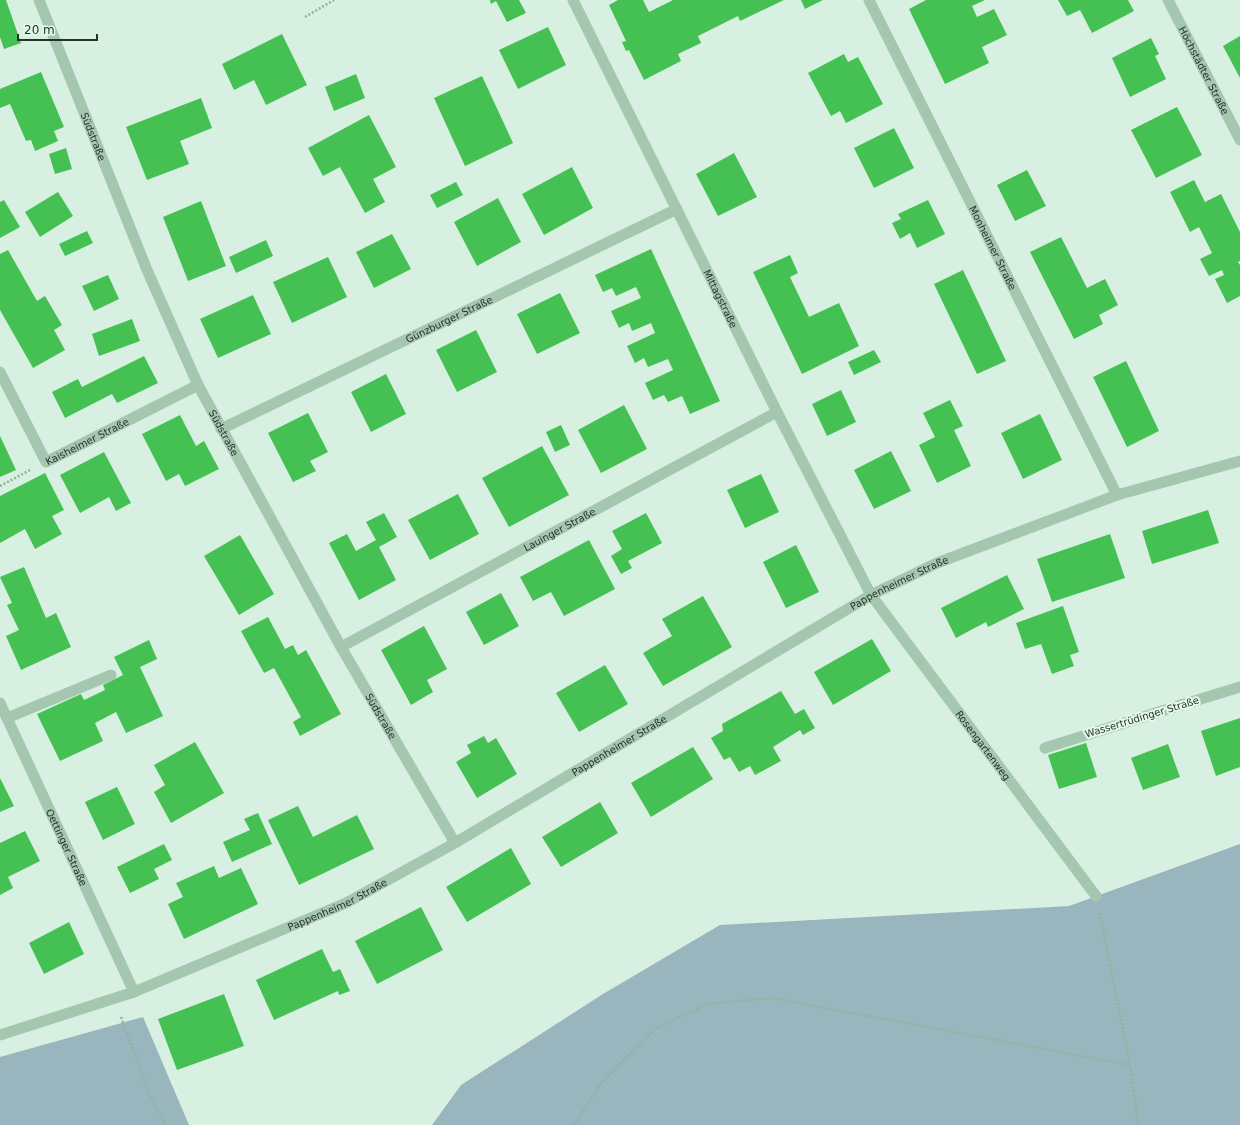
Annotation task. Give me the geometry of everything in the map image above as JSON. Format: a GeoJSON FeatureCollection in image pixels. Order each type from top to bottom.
{"type":"FeatureCollection","features":[{"type":"Feature","properties":{"kind":"street","name":"Südstraße"},"geometry":{"type":"LineString","coordinates":[[39,0],[147,270],[198,385],[341,647],[455,843]]}},
{"type":"Feature","properties":{"kind":"street","name":"Mittagstraße"},"geometry":{"type":"LineString","coordinates":[[573,0],[777,412],[871,595]]}},
{"type":"Feature","properties":{"kind":"street","name":"Monheimer Straße"},"geometry":{"type":"LineString","coordinates":[[869,0],[1117,495]]}},
{"type":"Feature","properties":{"kind":"street","name":"Höchstädter Straße"},"geometry":{"type":"LineString","coordinates":[[1168,0],[1240,140]]}},
{"type":"Feature","properties":{"kind":"street","name":"Günzburger Straße"},"geometry":{"type":"LineString","coordinates":[[221,429],[677,209]]}},
{"type":"Feature","properties":{"kind":"street","name":"Kaisheimer Straße"},"geometry":{"type":"LineString","coordinates":[[0,372],[46,462],[198,385]]}},
{"type":"Feature","properties":{"kind":"street","name":"Lauinger Straße"},"geometry":{"type":"LineString","coordinates":[[341,647],[777,412]]}},
{"type":"Feature","properties":{"kind":"street","name":"Pappenheimer Straße"},"geometry":{"type":"LineString","coordinates":[[0,1035],[115,1000],[346,903],[455,843],[871,595],[937,563],[1117,495],[1240,461]]}},
{"type":"Feature","properties":{"kind":"street","name":"Rosengartenweg"},"geometry":{"type":"LineString","coordinates":[[871,595],[1096,896]]}},
{"type":"Feature","properties":{"kind":"street"},"geometry":{"type":"LineString","coordinates":[[8,718],[111,675]]}},
{"type":"Feature","properties":{"kind":"street","name":"Wassertrüdinger Straße"},"geometry":{"type":"LineString","coordinates":[[1045,748],[1240,687]]}},
{"type":"Feature","properties":{"kind":"street","name":"Oettinger Straße"},"geometry":{"type":"LineString","coordinates":[[0,703],[134,992]]}},
{"type":"Feature","properties":{"kind":"path"},"geometry":{"type":"LineString","coordinates":[[304,17],[334,0]]}},
{"type":"Feature","properties":{"kind":"path"},"geometry":{"type":"LineString","coordinates":[[0,486],[46,462]]}},
{"type":"Feature","properties":{"kind":"path"},"geometry":{"type":"LineString","coordinates":[[1096,896],[1130,1065],[1138,1125]]}},
{"type":"Feature","properties":{"kind":"path"},"geometry":{"type":"LineString","coordinates":[[574,1125],[601,1083],[655,1029],[708,1004],[772,998],[1130,1065]]}},
{"type":"Feature","properties":{"kind":"path"},"geometry":{"type":"LineString","coordinates":[[115,1000],[150,1096],[166,1125]]}},
{"type":"Feature","properties":{"kind":"shaded area"},"geometry":{"type":"Polygon","coordinates":[[[1240,844],[1240,1125],[432,1125],[461,1085],[603,994],[720,925],[1069,906],[1240,844]]]}},
{"type":"Feature","properties":{"kind":"shaded area"},"geometry":{"type":"Polygon","coordinates":[[[143,1017],[189,1125],[0,1125],[0,1057],[143,1017]]]}},
{"type":"Feature","properties":{"kind":"building"},"geometry":{"type":"Polygon","coordinates":[[[0,0],[6,0],[21,43],[4,49],[0,37],[0,0]]]}},
{"type":"Feature","properties":{"kind":"building"},"geometry":{"type":"Polygon","coordinates":[[[490,0],[519,0],[526,13],[507,22],[496,1],[491,4],[490,0]]]}},
{"type":"Feature","properties":{"kind":"building"},"geometry":{"type":"Polygon","coordinates":[[[618,0],[643,0],[649,12],[673,0],[784,0],[740,21],[738,16],[698,36],[701,43],[678,54],[681,61],[644,80],[629,50],[626,51],[622,42],[626,41],[609,5],[618,0]]]}},
{"type":"Feature","properties":{"kind":"building"},"geometry":{"type":"Polygon","coordinates":[[[801,0],[823,0],[805,9],[801,0]]]}},
{"type":"Feature","properties":{"kind":"building"},"geometry":{"type":"Polygon","coordinates":[[[926,0],[985,0],[972,6],[977,17],[994,9],[1007,35],[982,47],[989,63],[945,84],[909,9],[926,0]]]}},
{"type":"Feature","properties":{"kind":"building"},"geometry":{"type":"Polygon","coordinates":[[[1058,0],[1128,0],[1134,11],[1092,33],[1080,10],[1067,16],[1058,0]]]}},
{"type":"Feature","properties":{"kind":"building"},"geometry":{"type":"Polygon","coordinates":[[[548,27],[566,65],[518,89],[499,50],[548,27]]]}},
{"type":"Feature","properties":{"kind":"building"},"geometry":{"type":"Polygon","coordinates":[[[282,34],[307,85],[266,105],[254,80],[234,90],[222,64],[282,34]]]}},
{"type":"Feature","properties":{"kind":"building"},"geometry":{"type":"Polygon","coordinates":[[[1240,36],[1240,78],[1223,46],[1240,36]]]}},
{"type":"Feature","properties":{"kind":"building"},"geometry":{"type":"Polygon","coordinates":[[[1151,38],[1159,54],[1155,56],[1166,79],[1130,97],[1112,58],[1151,38]]]}},
{"type":"Feature","properties":{"kind":"building"},"geometry":{"type":"Polygon","coordinates":[[[844,54],[848,62],[858,57],[883,104],[846,123],[840,111],[831,116],[808,73],[844,54]]]}},
{"type":"Feature","properties":{"kind":"building"},"geometry":{"type":"Polygon","coordinates":[[[41,72],[64,127],[54,131],[58,141],[35,151],[31,140],[26,141],[10,104],[0,108],[0,89],[41,72]]]}},
{"type":"Feature","properties":{"kind":"building"},"geometry":{"type":"Polygon","coordinates":[[[356,74],[365,98],[334,111],[325,87],[356,74]]]}},
{"type":"Feature","properties":{"kind":"building"},"geometry":{"type":"Polygon","coordinates":[[[482,76],[513,143],[465,166],[434,98],[482,76]]]}},
{"type":"Feature","properties":{"kind":"building"},"geometry":{"type":"Polygon","coordinates":[[[201,98],[212,128],[180,141],[189,164],[147,180],[126,127],[201,98]]]}},
{"type":"Feature","properties":{"kind":"building"},"geometry":{"type":"Polygon","coordinates":[[[1177,107],[1202,155],[1156,178],[1131,130],[1177,107]]]}},
{"type":"Feature","properties":{"kind":"building"},"geometry":{"type":"Polygon","coordinates":[[[369,115],[396,167],[373,179],[385,202],[365,213],[340,167],[323,176],[308,148],[369,115]]]}},
{"type":"Feature","properties":{"kind":"building"},"geometry":{"type":"Polygon","coordinates":[[[894,128],[914,168],[874,188],[854,148],[894,128]]]}},
{"type":"Feature","properties":{"kind":"building"},"geometry":{"type":"Polygon","coordinates":[[[66,148],[72,169],[55,174],[49,154],[66,148]]]}},
{"type":"Feature","properties":{"kind":"building"},"geometry":{"type":"Polygon","coordinates":[[[734,153],[757,197],[718,216],[696,174],[734,153]]]}},
{"type":"Feature","properties":{"kind":"building"},"geometry":{"type":"Polygon","coordinates":[[[572,167],[593,208],[544,235],[522,194],[572,167]]]}},
{"type":"Feature","properties":{"kind":"building"},"geometry":{"type":"Polygon","coordinates":[[[1027,170],[1046,206],[1015,221],[997,185],[1027,170]]]}},
{"type":"Feature","properties":{"kind":"building"},"geometry":{"type":"Polygon","coordinates":[[[1194,180],[1205,202],[1221,194],[1240,232],[1240,261],[1238,262],[1240,265],[1240,296],[1227,303],[1215,279],[1224,275],[1222,270],[1209,276],[1200,259],[1212,253],[1199,227],[1190,232],[1170,192],[1194,180]]]}},
{"type":"Feature","properties":{"kind":"building"},"geometry":{"type":"Polygon","coordinates":[[[456,182],[463,195],[437,208],[430,195],[456,182]]]}},
{"type":"Feature","properties":{"kind":"building"},"geometry":{"type":"Polygon","coordinates":[[[58,192],[73,216],[40,237],[25,212],[58,192]]]}},
{"type":"Feature","properties":{"kind":"building"},"geometry":{"type":"Polygon","coordinates":[[[498,198],[521,242],[477,266],[454,222],[498,198]]]}},
{"type":"Feature","properties":{"kind":"building"},"geometry":{"type":"Polygon","coordinates":[[[4,200],[20,227],[0,238],[0,202],[4,200]]]}},
{"type":"Feature","properties":{"kind":"building"},"geometry":{"type":"Polygon","coordinates":[[[928,200],[945,234],[917,248],[910,233],[900,239],[892,223],[901,219],[898,214],[928,200]]]}},
{"type":"Feature","properties":{"kind":"building"},"geometry":{"type":"Polygon","coordinates":[[[201,201],[226,266],[188,281],[163,217],[201,201]]]}},
{"type":"Feature","properties":{"kind":"building"},"geometry":{"type":"Polygon","coordinates":[[[87,231],[93,243],[65,256],[59,244],[87,231]]]}},
{"type":"Feature","properties":{"kind":"building"},"geometry":{"type":"Polygon","coordinates":[[[392,234],[411,269],[374,288],[356,252],[392,234]]]}},
{"type":"Feature","properties":{"kind":"building"},"geometry":{"type":"Polygon","coordinates":[[[1061,237],[1087,288],[1105,279],[1118,305],[1099,315],[1103,324],[1074,339],[1030,252],[1061,237]]]}},
{"type":"Feature","properties":{"kind":"building"},"geometry":{"type":"Polygon","coordinates":[[[266,240],[273,256],[236,273],[229,257],[266,240]]]}},
{"type":"Feature","properties":{"kind":"building"},"geometry":{"type":"Polygon","coordinates":[[[651,249],[720,401],[690,414],[682,396],[668,402],[664,395],[653,400],[645,383],[673,370],[668,359],[648,367],[644,358],[635,363],[627,346],[655,333],[651,323],[632,331],[629,323],[619,328],[611,311],[641,298],[636,287],[616,296],[612,288],[603,292],[595,275],[651,249]]]}},
{"type":"Feature","properties":{"kind":"building"},"geometry":{"type":"Polygon","coordinates":[[[8,250],[37,301],[45,296],[62,325],[54,330],[65,350],[33,368],[0,310],[0,254],[8,250]]]}},
{"type":"Feature","properties":{"kind":"building"},"geometry":{"type":"Polygon","coordinates":[[[790,255],[798,273],[790,277],[809,317],[839,303],[859,346],[802,374],[753,272],[790,255]]]}},
{"type":"Feature","properties":{"kind":"building"},"geometry":{"type":"Polygon","coordinates":[[[328,257],[347,297],[292,323],[273,282],[328,257]]]}},
{"type":"Feature","properties":{"kind":"building"},"geometry":{"type":"Polygon","coordinates":[[[963,270],[1006,361],[977,374],[934,284],[963,270]]]}},
{"type":"Feature","properties":{"kind":"building"},"geometry":{"type":"Polygon","coordinates":[[[108,275],[119,299],[94,311],[82,286],[108,275]]]}},
{"type":"Feature","properties":{"kind":"building"},"geometry":{"type":"Polygon","coordinates":[[[560,293],[580,333],[537,354],[517,314],[560,293]]]}},
{"type":"Feature","properties":{"kind":"building"},"geometry":{"type":"Polygon","coordinates":[[[253,295],[271,334],[218,358],[200,319],[253,295]]]}},
{"type":"Feature","properties":{"kind":"building"},"geometry":{"type":"Polygon","coordinates":[[[132,319],[140,341],[99,356],[92,334],[132,319]]]}},
{"type":"Feature","properties":{"kind":"building"},"geometry":{"type":"Polygon","coordinates":[[[476,330],[497,372],[457,392],[436,350],[476,330]]]}},
{"type":"Feature","properties":{"kind":"building"},"geometry":{"type":"Polygon","coordinates":[[[874,350],[881,362],[854,375],[848,362],[874,350]]]}},
{"type":"Feature","properties":{"kind":"building"},"geometry":{"type":"Polygon","coordinates":[[[144,356],[158,383],[117,403],[112,394],[65,418],[52,392],[78,379],[82,387],[144,356]]]}},
{"type":"Feature","properties":{"kind":"building"},"geometry":{"type":"Polygon","coordinates":[[[1126,361],[1159,431],[1127,447],[1093,377],[1126,361]]]}},
{"type":"Feature","properties":{"kind":"building"},"geometry":{"type":"Polygon","coordinates":[[[386,374],[406,414],[371,432],[351,392],[386,374]]]}},
{"type":"Feature","properties":{"kind":"building"},"geometry":{"type":"Polygon","coordinates":[[[841,390],[856,422],[827,436],[812,404],[841,390]]]}},
{"type":"Feature","properties":{"kind":"building"},"geometry":{"type":"Polygon","coordinates":[[[950,400],[963,426],[954,430],[971,466],[937,483],[919,445],[935,437],[923,413],[950,400]]]}},
{"type":"Feature","properties":{"kind":"building"},"geometry":{"type":"Polygon","coordinates":[[[624,405],[647,449],[601,473],[578,430],[624,405]]]}},
{"type":"Feature","properties":{"kind":"building"},"geometry":{"type":"Polygon","coordinates":[[[308,413],[328,452],[310,461],[316,471],[293,482],[268,433],[308,413]]]}},
{"type":"Feature","properties":{"kind":"building"},"geometry":{"type":"Polygon","coordinates":[[[1040,414],[1062,460],[1023,479],[1001,433],[1040,414]]]}},
{"type":"Feature","properties":{"kind":"building"},"geometry":{"type":"Polygon","coordinates":[[[180,415],[196,446],[204,441],[219,469],[185,486],[179,474],[166,481],[142,434],[180,415]]]}},
{"type":"Feature","properties":{"kind":"building"},"geometry":{"type":"Polygon","coordinates":[[[561,425],[570,445],[555,452],[546,432],[561,425]]]}},
{"type":"Feature","properties":{"kind":"building"},"geometry":{"type":"Polygon","coordinates":[[[0,436],[16,470],[0,477],[0,436]]]}},
{"type":"Feature","properties":{"kind":"building"},"geometry":{"type":"Polygon","coordinates":[[[542,446],[569,495],[509,527],[482,478],[542,446]]]}},
{"type":"Feature","properties":{"kind":"building"},"geometry":{"type":"Polygon","coordinates":[[[891,451],[911,491],[874,509],[854,470],[891,451]]]}},
{"type":"Feature","properties":{"kind":"building"},"geometry":{"type":"Polygon","coordinates":[[[104,452],[131,503],[116,511],[109,497],[80,513],[60,475],[104,452]]]}},
{"type":"Feature","properties":{"kind":"building"},"geometry":{"type":"Polygon","coordinates":[[[45,473],[64,510],[52,516],[62,534],[35,549],[25,529],[0,543],[0,496],[45,473]]]}},
{"type":"Feature","properties":{"kind":"building"},"geometry":{"type":"Polygon","coordinates":[[[761,474],[779,512],[745,528],[727,490],[761,474]]]}},
{"type":"Feature","properties":{"kind":"building"},"geometry":{"type":"Polygon","coordinates":[[[458,494],[479,534],[430,560],[408,520],[458,494]]]}},
{"type":"Feature","properties":{"kind":"building"},"geometry":{"type":"Polygon","coordinates":[[[1208,510],[1219,543],[1152,564],[1142,531],[1208,510]]]}},
{"type":"Feature","properties":{"kind":"building"},"geometry":{"type":"Polygon","coordinates":[[[384,513],[397,537],[379,547],[396,580],[359,600],[329,543],[347,534],[356,551],[376,540],[366,522],[384,513]]]}},
{"type":"Feature","properties":{"kind":"building"},"geometry":{"type":"Polygon","coordinates":[[[646,513],[662,543],[628,561],[632,568],[621,574],[611,556],[622,549],[612,531],[646,513]]]}},
{"type":"Feature","properties":{"kind":"building"},"geometry":{"type":"Polygon","coordinates":[[[1110,534],[1125,578],[1052,602],[1037,559],[1110,534]]]}},
{"type":"Feature","properties":{"kind":"building"},"geometry":{"type":"Polygon","coordinates":[[[240,535],[274,594],[239,615],[204,556],[240,535]]]}},
{"type":"Feature","properties":{"kind":"building"},"geometry":{"type":"Polygon","coordinates":[[[589,540],[615,589],[564,616],[551,592],[533,601],[520,577],[589,540]]]}},
{"type":"Feature","properties":{"kind":"building"},"geometry":{"type":"Polygon","coordinates":[[[796,545],[819,592],[786,608],[763,562],[796,545]]]}},
{"type":"Feature","properties":{"kind":"building"},"geometry":{"type":"Polygon","coordinates":[[[24,567],[46,618],[56,613],[71,647],[21,670],[6,636],[19,630],[7,605],[12,603],[0,577],[24,567]]]}},
{"type":"Feature","properties":{"kind":"building"},"geometry":{"type":"Polygon","coordinates":[[[1007,575],[1024,609],[988,627],[986,622],[956,638],[941,608],[1007,575]]]}},
{"type":"Feature","properties":{"kind":"building"},"geometry":{"type":"Polygon","coordinates":[[[501,593],[519,626],[484,645],[466,612],[501,593]]]}},
{"type":"Feature","properties":{"kind":"building"},"geometry":{"type":"Polygon","coordinates":[[[703,596],[732,647],[663,686],[643,653],[672,636],[662,619],[703,596]]]}},
{"type":"Feature","properties":{"kind":"building"},"geometry":{"type":"Polygon","coordinates":[[[1063,606],[1079,652],[1070,655],[1074,666],[1052,674],[1041,644],[1025,649],[1016,623],[1063,606]]]}},
{"type":"Feature","properties":{"kind":"building"},"geometry":{"type":"Polygon","coordinates":[[[268,617],[285,649],[293,645],[298,655],[306,650],[341,714],[300,736],[293,722],[301,717],[274,668],[264,673],[241,631],[268,617]]]}},
{"type":"Feature","properties":{"kind":"building"},"geometry":{"type":"Polygon","coordinates":[[[424,626],[447,669],[427,680],[433,692],[411,705],[381,650],[424,626]]]}},
{"type":"Feature","properties":{"kind":"building"},"geometry":{"type":"Polygon","coordinates":[[[872,639],[891,671],[833,705],[814,672],[872,639]]]}},
{"type":"Feature","properties":{"kind":"building"},"geometry":{"type":"Polygon","coordinates":[[[149,640],[157,659],[140,667],[163,716],[126,733],[116,712],[95,723],[103,741],[60,761],[37,714],[81,694],[84,700],[105,690],[103,685],[123,675],[114,657],[149,640]]]}},
{"type":"Feature","properties":{"kind":"building"},"geometry":{"type":"Polygon","coordinates":[[[605,665],[628,704],[579,732],[556,693],[605,665]]]}},
{"type":"Feature","properties":{"kind":"building"},"geometry":{"type":"Polygon","coordinates":[[[781,691],[795,714],[804,709],[815,728],[803,735],[800,730],[773,747],[781,761],[755,775],[750,766],[739,772],[730,757],[724,760],[711,738],[723,731],[722,724],[781,691]]]}},
{"type":"Feature","properties":{"kind":"building"},"geometry":{"type":"Polygon","coordinates":[[[1240,718],[1240,767],[1216,776],[1201,731],[1240,718]]]}},
{"type":"Feature","properties":{"kind":"building"},"geometry":{"type":"Polygon","coordinates":[[[484,736],[488,743],[496,738],[517,774],[477,798],[456,762],[471,753],[467,745],[484,736]]]}},
{"type":"Feature","properties":{"kind":"building"},"geometry":{"type":"Polygon","coordinates":[[[195,742],[224,793],[171,823],[154,792],[165,785],[154,765],[195,742]]]}},
{"type":"Feature","properties":{"kind":"building"},"geometry":{"type":"Polygon","coordinates":[[[1086,743],[1097,777],[1059,789],[1048,755],[1086,743]]]}},
{"type":"Feature","properties":{"kind":"building"},"geometry":{"type":"Polygon","coordinates":[[[1168,744],[1180,777],[1143,790],[1131,758],[1168,744]]]}},
{"type":"Feature","properties":{"kind":"building"},"geometry":{"type":"Polygon","coordinates":[[[693,747],[713,779],[651,817],[631,783],[693,747]]]}},
{"type":"Feature","properties":{"kind":"building"},"geometry":{"type":"Polygon","coordinates":[[[0,778],[14,806],[0,812],[0,778]]]}},
{"type":"Feature","properties":{"kind":"building"},"geometry":{"type":"Polygon","coordinates":[[[117,787],[135,824],[103,840],[85,802],[117,787]]]}},
{"type":"Feature","properties":{"kind":"building"},"geometry":{"type":"Polygon","coordinates":[[[600,802],[618,833],[561,867],[542,837],[600,802]]]}},
{"type":"Feature","properties":{"kind":"building"},"geometry":{"type":"Polygon","coordinates":[[[298,806],[313,837],[357,815],[374,849],[299,885],[268,820],[298,806]]]}},
{"type":"Feature","properties":{"kind":"building"},"geometry":{"type":"Polygon","coordinates":[[[258,813],[272,844],[232,862],[223,842],[250,830],[244,819],[258,813]]]}},
{"type":"Feature","properties":{"kind":"building"},"geometry":{"type":"Polygon","coordinates":[[[25,831],[40,861],[8,877],[13,888],[0,895],[0,843],[25,831]]]}},
{"type":"Feature","properties":{"kind":"building"},"geometry":{"type":"Polygon","coordinates":[[[164,844],[172,860],[154,869],[159,879],[130,893],[117,867],[164,844]]]}},
{"type":"Feature","properties":{"kind":"building"},"geometry":{"type":"Polygon","coordinates":[[[511,848],[531,884],[467,922],[446,887],[511,848]]]}},
{"type":"Feature","properties":{"kind":"building"},"geometry":{"type":"Polygon","coordinates":[[[214,866],[219,878],[241,868],[258,904],[184,939],[168,904],[183,897],[176,883],[214,866]]]}},
{"type":"Feature","properties":{"kind":"building"},"geometry":{"type":"Polygon","coordinates":[[[421,907],[443,950],[377,984],[355,941],[421,907]]]}},
{"type":"Feature","properties":{"kind":"building"},"geometry":{"type":"Polygon","coordinates":[[[69,922],[84,954],[44,974],[29,943],[69,922]]]}},
{"type":"Feature","properties":{"kind":"building"},"geometry":{"type":"Polygon","coordinates":[[[322,949],[333,972],[340,969],[350,991],[339,995],[338,991],[274,1020],[256,980],[322,949]]]}},
{"type":"Feature","properties":{"kind":"building"},"geometry":{"type":"Polygon","coordinates":[[[224,994],[244,1046],[177,1070],[158,1019],[224,994]]]}}]}
